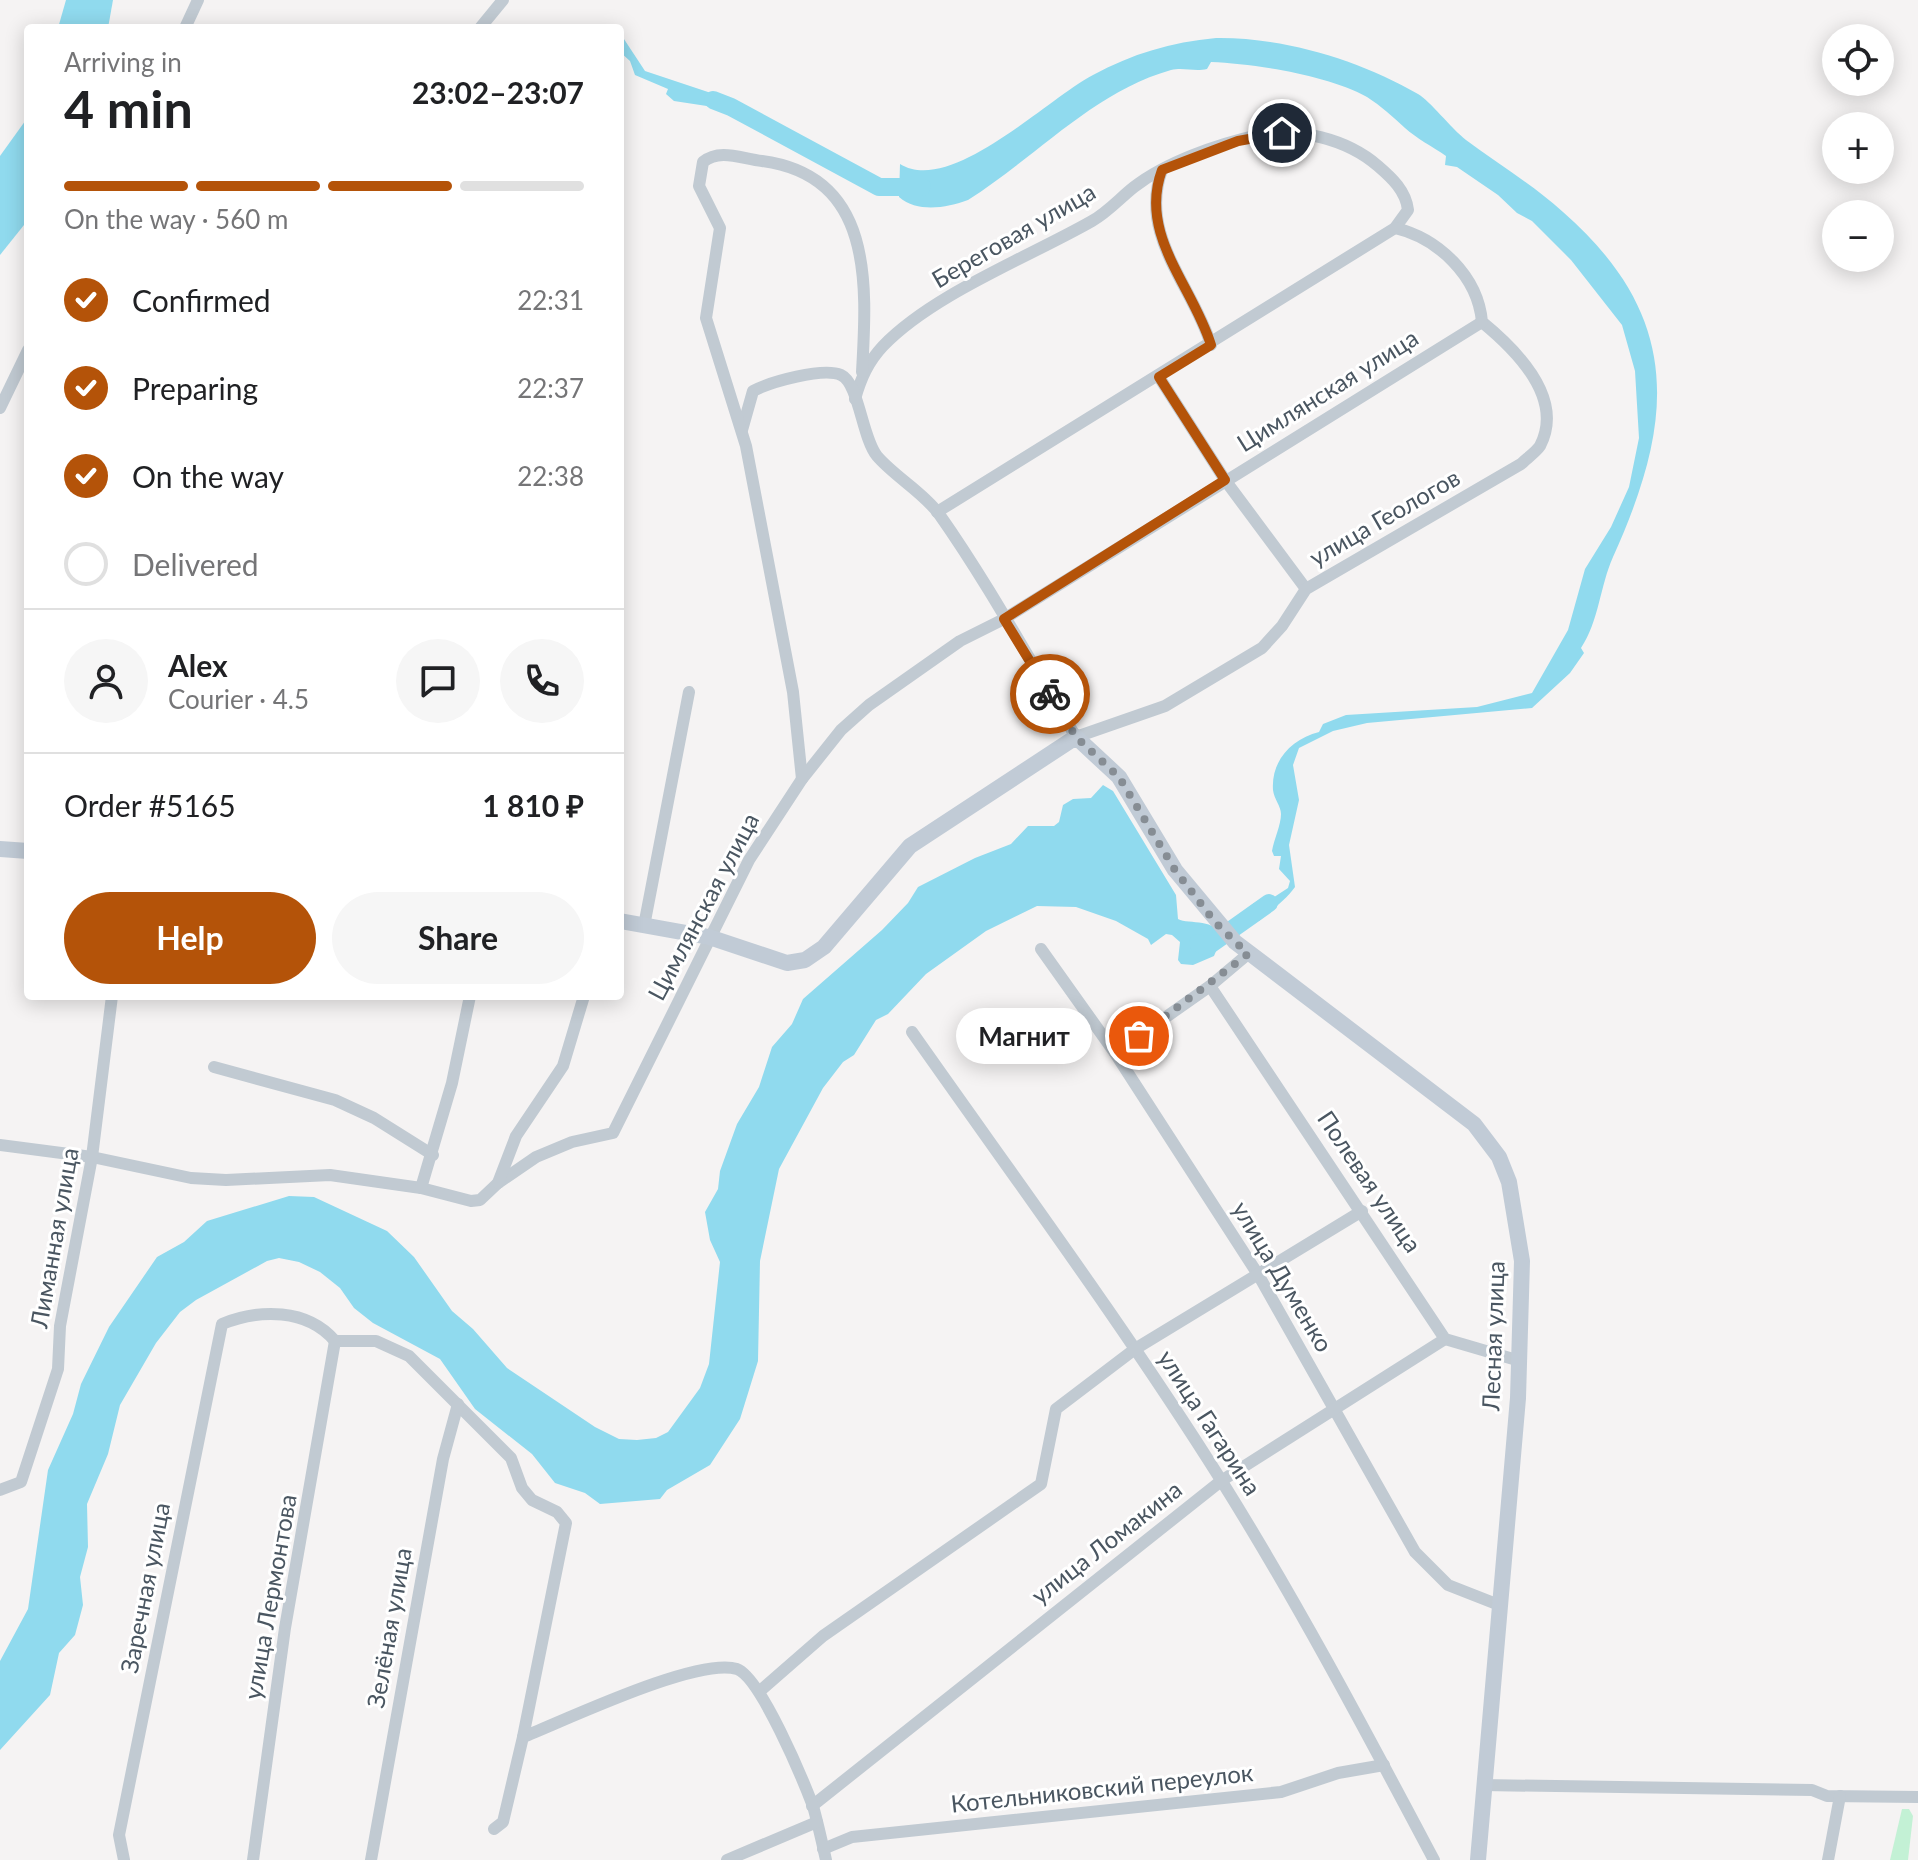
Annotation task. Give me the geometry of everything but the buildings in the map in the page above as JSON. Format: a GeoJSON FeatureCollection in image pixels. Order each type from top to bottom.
{"type":"FeatureCollection","features":[{"type":"Feature","properties":{"kind":"street"},"geometry":{"type":"LineString","coordinates":[[187,24],[198,0]]}},
{"type":"Feature","properties":{"kind":"street"},"geometry":{"type":"LineString","coordinates":[[483,24],[503,0]]}},
{"type":"Feature","properties":{"kind":"street","name":"Береговая улица"},"geometry":{"type":"LineString","coordinates":[[855,399],[862,375],[884,345],[927,312],[1095,220],[1135,186],[1162,170],[1259,135],[1282,133],[1330,140],[1371,160],[1400,188],[1408,210],[1395,228]]}},
{"type":"Feature","properties":{"kind":"street"},"geometry":{"type":"LineString","coordinates":[[802,779],[791,678],[742,430],[706,318],[720,244],[716,215],[699,186],[703,162],[710,157],[728,155],[801,169],[829,192],[843,210],[861,254],[865,278],[862,375]]}},
{"type":"Feature","properties":{"kind":"street"},"geometry":{"type":"LineString","coordinates":[[1162,170],[1154,195],[1158,225],[1178,279],[1202,320],[1211,345]]}},
{"type":"Feature","properties":{"kind":"street"},"geometry":{"type":"LineString","coordinates":[[937,512],[1211,345],[1395,228],[1417,233],[1442,249],[1468,279],[1481,302],[1482,322]]}},
{"type":"Feature","properties":{"kind":"street","name":"улица Геологов"},"geometry":{"type":"LineString","coordinates":[[1076,737],[1165,706],[1262,648],[1306,589],[1521,464],[1540,446],[1545,420],[1541,392],[1531,369],[1482,322]]}},
{"type":"Feature","properties":{"kind":"street","name":"Цимлянская улица"},"geometry":{"type":"LineString","coordinates":[[0,1145],[92,1157],[191,1178],[226,1180],[330,1175],[421,1188],[471,1201],[480,1200],[498,1183],[536,1157],[572,1142],[613,1133],[749,860],[802,779],[841,730],[869,705],[960,641],[1004,619],[1482,322]]}},
{"type":"Feature","properties":{"kind":"street"},"geometry":{"type":"LineString","coordinates":[[0,408],[24,358]]}},
{"type":"Feature","properties":{"kind":"street"},"geometry":{"type":"LineString","coordinates":[[624,922],[709,937],[787,963],[813,957],[910,846],[1076,737],[937,512],[876,455],[867,438],[848,379],[839,373],[825,373],[763,386],[753,391],[742,430]]}},
{"type":"Feature","properties":{"kind":"street"},"geometry":{"type":"LineString","coordinates":[[1159,377],[1225,480],[1306,589]]}},
{"type":"Feature","properties":{"kind":"street"},"geometry":{"type":"LineString","coordinates":[[644,926],[689,692]]}},
{"type":"Feature","properties":{"kind":"street","name":"Лесная улица"},"geometry":{"type":"LineString","coordinates":[[1076,737],[1119,777],[1175,870],[1215,922],[1248,954],[1474,1124],[1492,1146],[1509,1182],[1522,1261],[1520,1361],[1478,1860]]}},
{"type":"Feature","properties":{"kind":"street"},"geometry":{"type":"LineString","coordinates":[[0,849],[24,851]]}},
{"type":"Feature","properties":{"kind":"street","name":"улица Думенко"},"geometry":{"type":"LineString","coordinates":[[1041,949],[1115,1053],[1259,1276],[1415,1552],[1448,1585],[1499,1605]]}},
{"type":"Feature","properties":{"kind":"street"},"geometry":{"type":"LineString","coordinates":[[1115,1053],[1210,986],[1248,954]]}},
{"type":"Feature","properties":{"kind":"street","name":"Полевая улица"},"geometry":{"type":"LineString","coordinates":[[1210,986],[1445,1339]]}},
{"type":"Feature","properties":{"kind":"street","name":"Лиманная улица"},"geometry":{"type":"LineString","coordinates":[[0,1490],[21,1482],[58,1369],[60,1326],[92,1157],[112,1000]]}},
{"type":"Feature","properties":{"kind":"street"},"geometry":{"type":"LineString","coordinates":[[421,1188],[433,1155],[469,1000]]}},
{"type":"Feature","properties":{"kind":"street"},"geometry":{"type":"LineString","coordinates":[[498,1183],[516,1136],[563,1066],[583,1000]]}},
{"type":"Feature","properties":{"kind":"street","name":"улица Гагарина"},"geometry":{"type":"LineString","coordinates":[[912,1032],[1135,1349],[1221,1481],[1384,1765],[1434,1860]]}},
{"type":"Feature","properties":{"kind":"street"},"geometry":{"type":"LineString","coordinates":[[214,1067],[335,1100],[374,1118],[433,1155]]}},
{"type":"Feature","properties":{"kind":"street"},"geometry":{"type":"LineString","coordinates":[[760,1691],[823,1636],[1041,1484],[1056,1409],[1135,1349],[1362,1211]]}},
{"type":"Feature","properties":{"kind":"street","name":"Заречная улица"},"geometry":{"type":"LineString","coordinates":[[124,1860],[119,1835],[222,1324],[252,1315],[299,1316],[326,1330],[335,1341]]}},
{"type":"Feature","properties":{"kind":"street"},"geometry":{"type":"LineString","coordinates":[[1445,1339],[1520,1361]]}},
{"type":"Feature","properties":{"kind":"street","name":"улица Ломакина"},"geometry":{"type":"LineString","coordinates":[[812,1806],[1221,1481],[1445,1339]]}},
{"type":"Feature","properties":{"kind":"street"},"geometry":{"type":"LineString","coordinates":[[335,1341],[376,1341],[400,1351],[435,1379],[511,1458],[522,1488],[532,1500],[557,1512],[566,1523],[523,1737],[503,1822],[494,1829]]}},
{"type":"Feature","properties":{"kind":"street","name":"улица Лермонтова"},"geometry":{"type":"LineString","coordinates":[[253,1860],[285,1628],[335,1341]]}},
{"type":"Feature","properties":{"kind":"street","name":"Зелёная улица"},"geometry":{"type":"LineString","coordinates":[[371,1860],[438,1485],[458,1404]]}},
{"type":"Feature","properties":{"kind":"street"},"geometry":{"type":"LineString","coordinates":[[523,1737],[689,1672],[720,1666],[740,1670],[760,1691],[812,1806],[824,1855]]}},
{"type":"Feature","properties":{"kind":"street","name":"Котельниковский переулок"},"geometry":{"type":"LineString","coordinates":[[824,1855],[852,1837],[1281,1792],[1338,1773],[1384,1765]]}},
{"type":"Feature","properties":{"kind":"street"},"geometry":{"type":"LineString","coordinates":[[1483,1785],[1812,1790],[1840,1796],[1918,1797]]}},
{"type":"Feature","properties":{"kind":"street"},"geometry":{"type":"LineString","coordinates":[[1828,1860],[1840,1796]]}},
{"type":"Feature","properties":{"kind":"street"},"geometry":{"type":"LineString","coordinates":[[727,1860],[817,1822]]}},
{"type":"Feature","properties":{"kind":"green space"},"geometry":{"type":"Polygon","coordinates":[[[1902,1809],[1909,1809],[1913,1816],[1908,1860],[1890,1860],[1902,1809]]]}},
{"type":"Feature","properties":{"kind":"water"},"geometry":{"type":"Polygon","coordinates":[[[66,0],[113,0],[109,24],[59,24],[66,0]]]}},
{"type":"Feature","properties":{"kind":"water"},"geometry":{"type":"Polygon","coordinates":[[[1216,38],[1268,42],[1320,53],[1371,71],[1423,97],[1466,140],[1552,202],[1602,252],[1630,292],[1648,332],[1656,374],[1656,416],[1648,461],[1609,568],[1592,626],[1581,648],[1584,653],[1570,673],[1532,708],[1367,723],[1333,731],[1299,748],[1293,765],[1299,800],[1289,845],[1295,887],[1259,921],[1249,916],[1248,908],[1254,903],[1259,907],[1288,888],[1290,881],[1279,869],[1281,856],[1274,856],[1272,851],[1281,814],[1273,779],[1285,752],[1300,740],[1319,732],[1323,724],[1346,715],[1477,707],[1532,693],[1568,630],[1585,569],[1611,527],[1629,487],[1639,438],[1635,371],[1622,325],[1571,260],[1532,221],[1457,167],[1445,165],[1446,156],[1409,132],[1377,104],[1351,89],[1291,72],[1229,63],[1211,62],[1207,69],[1202,70],[1171,70],[1143,80],[1090,110],[968,200],[932,208],[915,205],[899,197],[900,164],[921,170],[945,167],[999,140],[1093,75],[1137,55],[1216,38]]]}},
{"type":"Feature","properties":{"kind":"water"},"geometry":{"type":"Polygon","coordinates":[[[624,39],[645,71],[738,102],[733,110],[674,101],[666,94],[668,89],[635,75],[630,61],[624,56],[624,39]]]}},
{"type":"Feature","properties":{"kind":"water"},"geometry":{"type":"Polygon","coordinates":[[[24,123],[24,225],[0,255],[0,156],[24,123]]]}},
{"type":"Feature","properties":{"kind":"water"},"geometry":{"type":"Polygon","coordinates":[[[1103,785],[1113,791],[1176,895],[1178,919],[1208,924],[1218,933],[1214,956],[1193,965],[1181,964],[1178,960],[1180,942],[1172,935],[1166,934],[1151,945],[1148,939],[1116,921],[1076,907],[1037,906],[986,931],[926,974],[888,1014],[876,1020],[854,1055],[843,1062],[823,1088],[779,1169],[760,1261],[758,1361],[740,1419],[710,1465],[667,1490],[660,1499],[600,1504],[585,1493],[555,1483],[532,1454],[475,1409],[440,1359],[373,1323],[320,1272],[299,1262],[279,1258],[267,1261],[180,1312],[156,1343],[120,1405],[108,1454],[87,1504],[88,1547],[80,1577],[83,1605],[75,1635],[59,1653],[50,1695],[0,1750],[0,1661],[28,1609],[48,1470],[73,1414],[81,1384],[109,1327],[157,1257],[184,1242],[207,1221],[289,1196],[314,1197],[387,1231],[414,1257],[452,1311],[473,1329],[507,1368],[595,1427],[619,1439],[656,1438],[668,1432],[700,1388],[709,1364],[720,1262],[710,1240],[705,1212],[718,1189],[720,1171],[737,1124],[759,1087],[772,1047],[792,1024],[803,999],[882,930],[908,903],[918,887],[975,858],[1011,844],[1028,826],[1054,826],[1059,822],[1063,805],[1073,799],[1091,798],[1103,785]]]}},
{"type":"Feature","properties":{"kind":"waterway"},"geometry":{"type":"LineString","coordinates":[[713,100],[879,187],[922,187]]}},
{"type":"Feature","properties":{"kind":"waterway"},"geometry":{"type":"LineString","coordinates":[[1198,943],[1207,947],[1269,903]]}},
{"type":"Feature","properties":{"kind":"way so far"},"geometry":{"type":"LineString","coordinates":[[1050,694],[1076,737],[1106,761],[1119,777],[1175,870],[1215,922],[1248,954],[1210,986],[1139,1036]]}},
{"type":"Feature","properties":{"kind":"place","name":"Магнит"},"geometry":{"type":"Point","coordinates":[1139,1036]}},
{"type":"Feature","properties":{"kind":"route"},"geometry":{"type":"LineString","coordinates":[[1050,694],[1004,619],[1225,480],[1159,377],[1211,345],[1202,320],[1168,256],[1155,213],[1154,195],[1162,170],[1238,141],[1282,133]]}}]}
